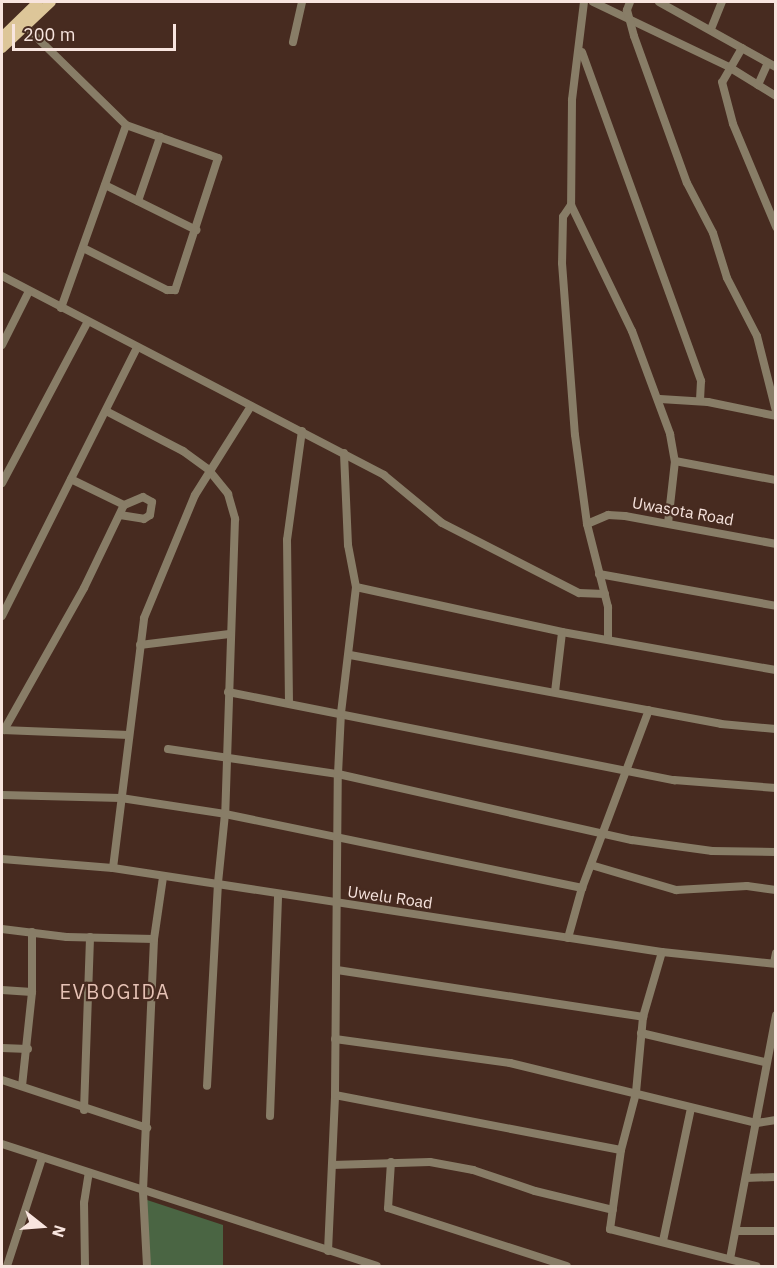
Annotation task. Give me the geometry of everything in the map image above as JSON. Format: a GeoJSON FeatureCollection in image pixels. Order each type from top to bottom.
{"type":"FeatureCollection","features":[{"type":"Feature","properties":{"kind":"main road"},"geometry":{"type":"LineString","coordinates":[[2,48],[38,2]]}},
{"type":"Feature","properties":{"kind":"main road"},"geometry":{"type":"LineString","coordinates":[[2,37],[51,2]]}},
{"type":"Feature","properties":{"kind":"street"},"geometry":{"type":"LineString","coordinates":[[293,42],[302,2]]}},
{"type":"Feature","properties":{"kind":"street"},"geometry":{"type":"LineString","coordinates":[[584,2],[579,15],[581,49],[572,100],[571,205],[632,331],[660,399],[675,461],[668,523]]}},
{"type":"Feature","properties":{"kind":"street"},"geometry":{"type":"LineString","coordinates":[[593,2],[630,17],[729,68],[776,96]]}},
{"type":"Feature","properties":{"kind":"street"},"geometry":{"type":"LineString","coordinates":[[630,2],[630,17],[687,183],[713,233],[727,278],[757,336],[776,411]]}},
{"type":"Feature","properties":{"kind":"street"},"geometry":{"type":"LineString","coordinates":[[659,2],[772,65],[758,85]]}},
{"type":"Feature","properties":{"kind":"street"},"geometry":{"type":"LineString","coordinates":[[711,29],[722,2]]}},
{"type":"Feature","properties":{"kind":"street"},"geometry":{"type":"LineString","coordinates":[[23,23],[126,125],[218,158],[175,290],[167,290],[82,248]]}},
{"type":"Feature","properties":{"kind":"street"},"geometry":{"type":"LineString","coordinates":[[742,48],[722,82],[733,123],[776,227]]}},
{"type":"Feature","properties":{"kind":"street"},"geometry":{"type":"LineString","coordinates":[[581,49],[701,381],[700,401]]}},
{"type":"Feature","properties":{"kind":"street"},"geometry":{"type":"LineString","coordinates":[[61,308],[126,125]]}},
{"type":"Feature","properties":{"kind":"street"},"geometry":{"type":"LineString","coordinates":[[138,201],[160,137]]}},
{"type":"Feature","properties":{"kind":"street"},"geometry":{"type":"LineString","coordinates":[[105,185],[196,230]]}},
{"type":"Feature","properties":{"kind":"street"},"geometry":{"type":"LineString","coordinates":[[571,205],[562,218],[562,263],[587,524],[605,594],[608,637]]}},
{"type":"Feature","properties":{"kind":"street"},"geometry":{"type":"LineString","coordinates":[[2,276],[87,323],[344,453],[410,492],[442,523],[579,593],[605,594]]}},
{"type":"Feature","properties":{"kind":"street"},"geometry":{"type":"LineString","coordinates":[[2,345],[29,291]]}},
{"type":"Feature","properties":{"kind":"street"},"geometry":{"type":"LineString","coordinates":[[2,483],[87,323]]}},
{"type":"Feature","properties":{"kind":"street"},"geometry":{"type":"LineString","coordinates":[[2,615],[137,348]]}},
{"type":"Feature","properties":{"kind":"street"},"geometry":{"type":"LineString","coordinates":[[660,399],[700,401],[776,416]]}},
{"type":"Feature","properties":{"kind":"street"},"geometry":{"type":"LineString","coordinates":[[113,868],[144,618],[208,469],[251,406]]}},
{"type":"Feature","properties":{"kind":"street"},"geometry":{"type":"LineString","coordinates":[[106,411],[183,451],[208,469],[228,494],[235,519],[228,634],[225,814],[218,883],[207,1086]]}},
{"type":"Feature","properties":{"kind":"street"},"geometry":{"type":"LineString","coordinates":[[289,704],[287,540],[302,431]]}},
{"type":"Feature","properties":{"kind":"street"},"geometry":{"type":"LineString","coordinates":[[328,1251],[335,1095],[337,970],[334,904],[338,774],[341,713],[350,655],[356,587],[348,545],[344,453]]}},
{"type":"Feature","properties":{"kind":"street"},"geometry":{"type":"LineString","coordinates":[[675,461],[776,480]]}},
{"type":"Feature","properties":{"kind":"street"},"geometry":{"type":"LineString","coordinates":[[72,479],[124,505]]}},
{"type":"Feature","properties":{"kind":"street"},"geometry":{"type":"LineString","coordinates":[[120,514],[144,519],[150,515],[152,502],[143,496],[124,505],[84,588],[3,730],[129,735]]}},
{"type":"Feature","properties":{"kind":"street","name":"Uwasota Road"},"geometry":{"type":"LineString","coordinates":[[587,524],[608,514],[776,544]]}},
{"type":"Feature","properties":{"kind":"street"},"geometry":{"type":"LineString","coordinates":[[598,574],[776,606]]}},
{"type":"Feature","properties":{"kind":"street"},"geometry":{"type":"LineString","coordinates":[[356,587],[562,632],[608,637],[776,670]]}},
{"type":"Feature","properties":{"kind":"street"},"geometry":{"type":"LineString","coordinates":[[555,692],[562,632]]}},
{"type":"Feature","properties":{"kind":"street"},"geometry":{"type":"LineString","coordinates":[[140,645],[228,634]]}},
{"type":"Feature","properties":{"kind":"street"},"geometry":{"type":"LineString","coordinates":[[350,655],[649,710],[776,729]]}},
{"type":"Feature","properties":{"kind":"street"},"geometry":{"type":"LineString","coordinates":[[228,692],[674,780],[776,788]]}},
{"type":"Feature","properties":{"kind":"street"},"geometry":{"type":"LineString","coordinates":[[568,938],[582,888],[649,710]]}},
{"type":"Feature","properties":{"kind":"street"},"geometry":{"type":"LineString","coordinates":[[168,749],[338,774],[603,831],[632,840],[711,851],[776,852]]}},
{"type":"Feature","properties":{"kind":"street"},"geometry":{"type":"LineString","coordinates":[[2,795],[121,798],[225,814],[582,888]]}},
{"type":"Feature","properties":{"kind":"street","name":"Uwelu Road"},"geometry":{"type":"LineString","coordinates":[[2,859],[113,868],[163,877],[218,883],[334,904],[662,952],[775,964]]}},
{"type":"Feature","properties":{"kind":"street"},"geometry":{"type":"LineString","coordinates":[[591,865],[676,890],[747,886],[776,890]]}},
{"type":"Feature","properties":{"kind":"street"},"geometry":{"type":"LineString","coordinates":[[147,1266],[143,1191],[154,939],[163,877]]}},
{"type":"Feature","properties":{"kind":"street"},"geometry":{"type":"LineString","coordinates":[[270,1116],[278,894]]}},
{"type":"Feature","properties":{"kind":"street"},"geometry":{"type":"LineString","coordinates":[[2,928],[90,938],[154,939]]}},
{"type":"Feature","properties":{"kind":"street"},"geometry":{"type":"LineString","coordinates":[[22,1086],[28,1049],[32,992],[32,932]]}},
{"type":"Feature","properties":{"kind":"street"},"geometry":{"type":"LineString","coordinates":[[84,1110],[90,938]]}},
{"type":"Feature","properties":{"kind":"street"},"geometry":{"type":"LineString","coordinates":[[662,952],[643,1017],[636,1093],[621,1150],[610,1229],[756,1266]]}},
{"type":"Feature","properties":{"kind":"street"},"geometry":{"type":"LineString","coordinates":[[775,964],[776,953]]}},
{"type":"Feature","properties":{"kind":"street"},"geometry":{"type":"LineString","coordinates":[[337,970],[643,1017]]}},
{"type":"Feature","properties":{"kind":"street"},"geometry":{"type":"LineString","coordinates":[[2,990],[32,992]]}},
{"type":"Feature","properties":{"kind":"street"},"geometry":{"type":"LineString","coordinates":[[730,1258],[738,1231],[765,1062],[773,1039],[776,1015]]}},
{"type":"Feature","properties":{"kind":"street"},"geometry":{"type":"LineString","coordinates":[[641,1033],[765,1062]]}},
{"type":"Feature","properties":{"kind":"street"},"geometry":{"type":"LineString","coordinates":[[336,1039],[510,1063],[757,1123],[776,1120]]}},
{"type":"Feature","properties":{"kind":"street"},"geometry":{"type":"LineString","coordinates":[[2,1047],[28,1049]]}},
{"type":"Feature","properties":{"kind":"street"},"geometry":{"type":"LineString","coordinates":[[2,1080],[84,1110],[147,1128]]}},
{"type":"Feature","properties":{"kind":"street"},"geometry":{"type":"LineString","coordinates":[[335,1095],[621,1150]]}},
{"type":"Feature","properties":{"kind":"street"},"geometry":{"type":"LineString","coordinates":[[663,1241],[691,1108]]}},
{"type":"Feature","properties":{"kind":"street"},"geometry":{"type":"LineString","coordinates":[[2,1144],[377,1266]]}},
{"type":"Feature","properties":{"kind":"street"},"geometry":{"type":"LineString","coordinates":[[6,1266],[42,1158]]}},
{"type":"Feature","properties":{"kind":"street"},"geometry":{"type":"LineString","coordinates":[[391,1162],[388,1208],[567,1266]]}},
{"type":"Feature","properties":{"kind":"street"},"geometry":{"type":"LineString","coordinates":[[332,1165],[430,1162],[473,1170],[535,1191],[613,1210]]}},
{"type":"Feature","properties":{"kind":"street"},"geometry":{"type":"LineString","coordinates":[[85,1266],[84,1203],[89,1173]]}},
{"type":"Feature","properties":{"kind":"street"},"geometry":{"type":"LineString","coordinates":[[746,1178],[776,1177]]}},
{"type":"Feature","properties":{"kind":"street"},"geometry":{"type":"LineString","coordinates":[[738,1231],[776,1231]]}},
{"type":"Feature","properties":{"kind":"green space"},"geometry":{"type":"Polygon","coordinates":[[[144,1199],[223,1225],[223,1266],[149,1266],[144,1199]]]}},
{"type":"Feature","properties":{"kind":"district","name":"EVBOGIDA"},"geometry":{"type":"Point","coordinates":[115,991]}}]}
